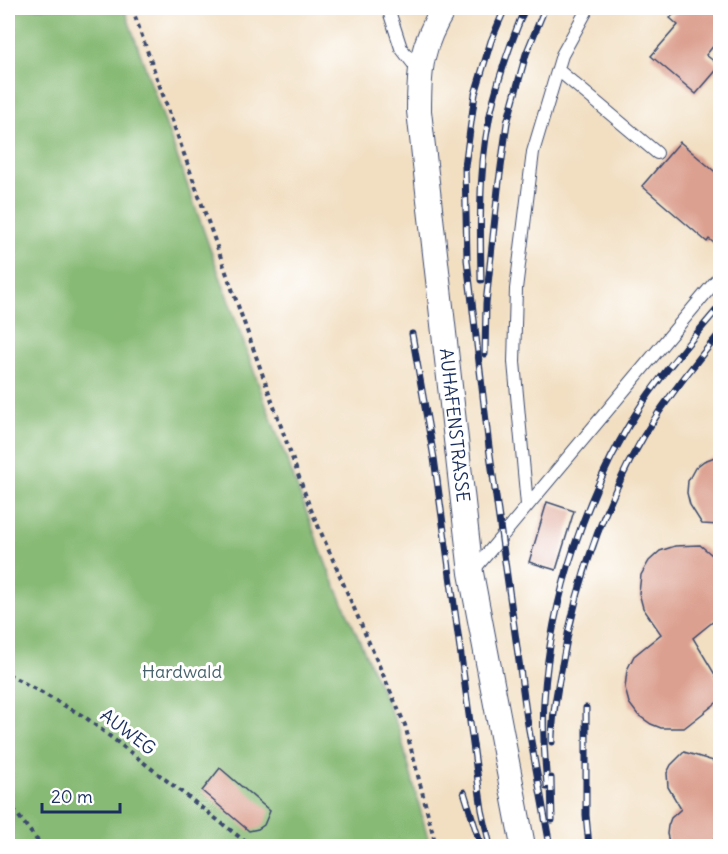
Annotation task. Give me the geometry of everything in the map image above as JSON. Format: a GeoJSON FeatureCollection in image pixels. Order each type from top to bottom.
{"type":"FeatureCollection","features":[{"type":"Feature","properties":{"kind":"street","name":"AUHAFENSTRASSE"},"geometry":{"type":"LineString","coordinates":[[444,8],[430,31],[419,71],[419,111],[471,573],[523,846]]}},
{"type":"Feature","properties":{"kind":"lane"},"geometry":{"type":"LineString","coordinates":[[388,8],[402,48],[419,71]]}},
{"type":"Feature","properties":{"kind":"lane"},"geometry":{"type":"LineString","coordinates":[[527,505],[514,362],[516,289],[533,152],[562,55],[588,8]]}},
{"type":"Feature","properties":{"kind":"lane"},"geometry":{"type":"LineString","coordinates":[[558,70],[657,153]]}},
{"type":"Feature","properties":{"kind":"lane"},"geometry":{"type":"LineString","coordinates":[[471,573],[720,276]]}},
{"type":"Feature","properties":{"kind":"path"},"geometry":{"type":"LineString","coordinates":[[132,8],[309,505],[405,726],[436,846]]}},
{"type":"Feature","properties":{"kind":"path","name":"AUWEG"},"geometry":{"type":"LineString","coordinates":[[8,674],[85,717],[251,846]]}},
{"type":"Feature","properties":{"kind":"path"},"geometry":{"type":"LineString","coordinates":[[8,802],[36,839],[46,846]]}},
{"type":"Feature","properties":{"kind":"green space","name":"Hardwald"},"geometry":{"type":"Polygon","coordinates":[[[8,8],[124,8],[266,405],[328,569],[399,730],[430,846],[8,846],[8,8]]]}},
{"type":"Feature","properties":{"kind":"building"},"geometry":{"type":"Polygon","coordinates":[[[680,8],[720,8],[720,38],[706,55],[720,66],[696,94],[651,56],[678,25],[670,18],[680,8]]]}},
{"type":"Feature","properties":{"kind":"building"},"geometry":{"type":"Polygon","coordinates":[[[680,142],[720,176],[720,248],[709,239],[707,242],[642,186],[680,142]]]}},
{"type":"Feature","properties":{"kind":"building"},"geometry":{"type":"Polygon","coordinates":[[[720,455],[720,525],[702,524],[690,505],[687,493],[688,481],[695,468],[704,461],[720,455]]]}},
{"type":"Feature","properties":{"kind":"building"},"geometry":{"type":"Polygon","coordinates":[[[547,502],[574,511],[556,570],[529,562],[547,502]]]}},
{"type":"Feature","properties":{"kind":"building"},"geometry":{"type":"Polygon","coordinates":[[[700,545],[718,560],[720,565],[720,616],[693,638],[720,683],[720,700],[684,728],[661,728],[638,715],[629,703],[625,688],[627,670],[634,656],[661,634],[643,608],[639,593],[641,575],[649,561],[660,551],[675,546],[700,545]]]}},
{"type":"Feature","properties":{"kind":"building"},"geometry":{"type":"Polygon","coordinates":[[[684,752],[720,763],[720,830],[708,846],[670,846],[668,826],[671,818],[681,809],[668,787],[667,773],[671,765],[684,752]]]}},
{"type":"Feature","properties":{"kind":"building"},"geometry":{"type":"Polygon","coordinates":[[[220,768],[270,811],[264,825],[249,831],[202,791],[220,768]]]}},
{"type":"Feature","properties":{"kind":"railway"},"geometry":{"type":"LineString","coordinates":[[505,8],[491,41],[475,94],[465,166],[467,260],[489,447],[527,719],[550,846]]}},
{"type":"Feature","properties":{"kind":"railway"},"geometry":{"type":"LineString","coordinates":[[481,280],[481,189],[485,143],[497,86],[525,8]]}},
{"type":"Feature","properties":{"kind":"railway"},"geometry":{"type":"LineString","coordinates":[[485,354],[486,303],[507,123],[526,54],[545,8]]}},
{"type":"Feature","properties":{"kind":"railway"},"geometry":{"type":"LineString","coordinates":[[547,787],[543,722],[548,662],[554,623],[575,545],[605,470],[644,401],[680,353],[720,306]]}},
{"type":"Feature","properties":{"kind":"railway"},"geometry":{"type":"LineString","coordinates":[[552,742],[555,703],[568,632],[586,566],[610,502],[641,441],[659,412],[720,333]]}},
{"type":"Feature","properties":{"kind":"railway"},"geometry":{"type":"LineString","coordinates":[[412,334],[434,458],[482,810],[490,846]]}},
{"type":"Feature","properties":{"kind":"railway"},"geometry":{"type":"LineString","coordinates":[[586,708],[586,815],[589,846]]}},
{"type":"Feature","properties":{"kind":"railway"},"geometry":{"type":"LineString","coordinates":[[551,778],[552,820]]}},
{"type":"Feature","properties":{"kind":"railway"},"geometry":{"type":"LineString","coordinates":[[464,792],[481,846]]}}]}
